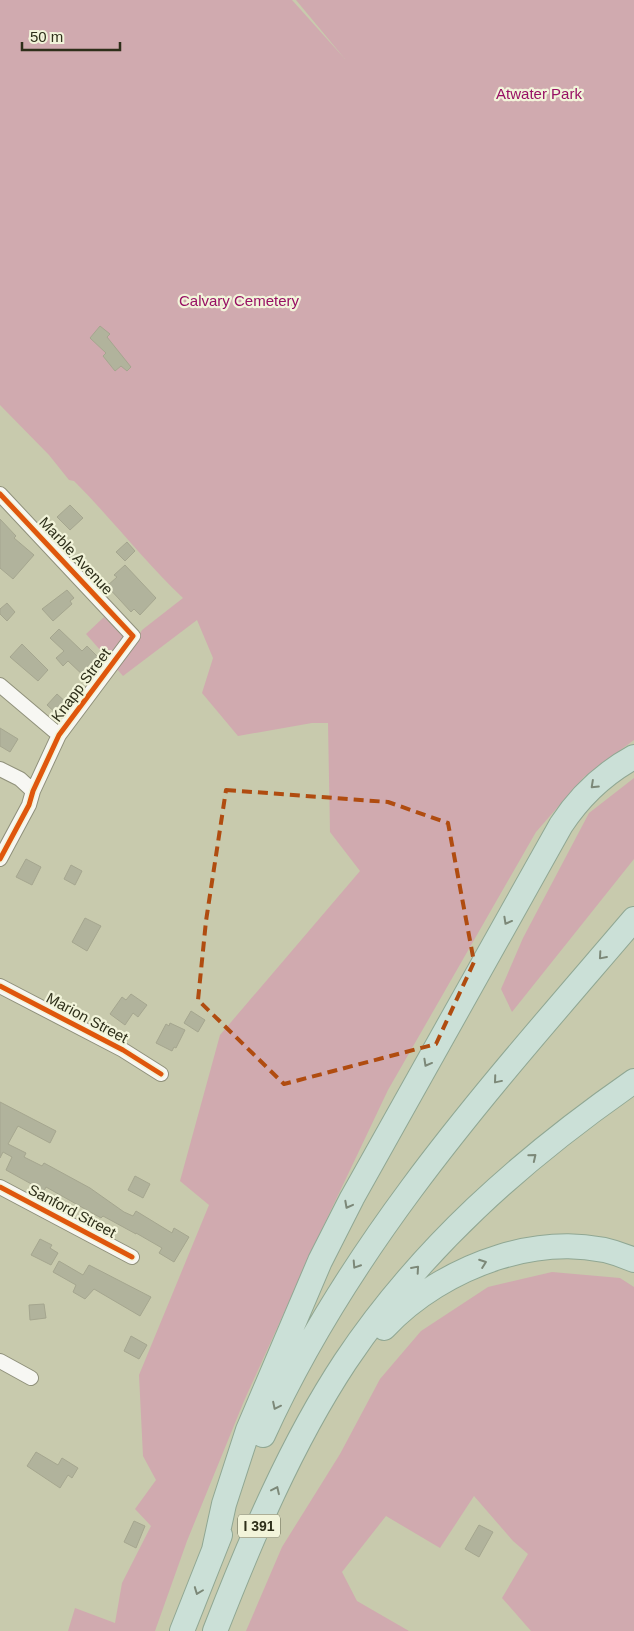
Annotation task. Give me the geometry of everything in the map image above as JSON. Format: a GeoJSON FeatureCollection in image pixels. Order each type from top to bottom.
{"type":"FeatureCollection","features":[{"type":"Feature","properties":{"kind":"highway"},"geometry":{"type":"LineString","coordinates":[[214,1550],[226,1497],[248,1430],[317,1268],[344,1212],[561,825],[593,785],[614,768],[634,758]]}},
{"type":"Feature","properties":{"kind":"highway"},"geometry":{"type":"LineString","coordinates":[[182,1631],[250,1462],[313,1335],[364,1253],[419,1177],[477,1103],[634,919]]}},
{"type":"Feature","properties":{"kind":"highway"},"geometry":{"type":"LineString","coordinates":[[309,1424],[334,1380],[363,1337],[400,1288],[440,1242],[480,1202],[534,1155],[634,1081]]}},
{"type":"Feature","properties":{"kind":"highway"},"geometry":{"type":"LineString","coordinates":[[309,1424],[350,1367],[386,1325],[416,1299],[452,1276],[506,1256],[543,1248],[598,1250],[634,1260]]}},
{"type":"Feature","properties":{"kind":"highway","name":"I 391"},"geometry":{"type":"LineString","coordinates":[[215,1631],[249,1548],[309,1424]]}},
{"type":"Feature","properties":{"kind":"highway"},"geometry":{"type":"LineString","coordinates":[[226,1631],[249,1548]]}},
{"type":"Feature","properties":{"kind":"street","name":"Marble Avenue"},"geometry":{"type":"LineString","coordinates":[[0,494],[133,636]]}},
{"type":"Feature","properties":{"kind":"street","name":"Knapp Street"},"geometry":{"type":"LineString","coordinates":[[0,859],[29,805],[33,791],[59,735],[133,636]]}},
{"type":"Feature","properties":{"kind":"street"},"geometry":{"type":"LineString","coordinates":[[0,685],[59,735]]}},
{"type":"Feature","properties":{"kind":"street"},"geometry":{"type":"LineString","coordinates":[[0,769],[20,779],[33,791]]}},
{"type":"Feature","properties":{"kind":"street","name":"Marion Street"},"geometry":{"type":"LineString","coordinates":[[0,986],[123,1050],[161,1074]]}},
{"type":"Feature","properties":{"kind":"street","name":"Sanford Street"},"geometry":{"type":"LineString","coordinates":[[0,1187],[132,1257]]}},
{"type":"Feature","properties":{"kind":"street"},"geometry":{"type":"LineString","coordinates":[[0,1362],[31,1378]]}},
{"type":"Feature","properties":{"kind":"highlighted area"},"geometry":{"type":"Polygon","coordinates":[[[226,790],[388,802],[448,823],[474,962],[436,1044],[284,1084],[198,1000],[206,921],[226,790]]]}},
{"type":"Feature","properties":{"kind":"green space"},"geometry":{"type":"Polygon","coordinates":[[[0,0],[292,0],[345,59],[296,0],[634,0],[634,740],[584,777],[536,832],[388,1090],[244,1401],[187,1541],[155,1631],[68,1631],[75,1608],[115,1623],[122,1583],[151,1526],[135,1509],[156,1480],[143,1456],[139,1375],[209,1205],[180,1181],[220,1035],[360,871],[330,832],[328,723],[312,723],[238,736],[202,693],[213,658],[197,620],[123,676],[86,634],[104,617],[133,646],[142,630],[183,598],[88,495],[74,481],[69,480],[49,455],[0,405],[0,0]]]}},
{"type":"Feature","properties":{"kind":"green space"},"geometry":{"type":"Polygon","coordinates":[[[634,778],[634,859],[512,1012],[501,989],[523,938],[589,813],[634,778]]]}},
{"type":"Feature","properties":{"kind":"green space"},"geometry":{"type":"Polygon","coordinates":[[[552,1272],[620,1278],[634,1287],[634,1631],[531,1631],[502,1598],[528,1554],[513,1541],[474,1496],[440,1548],[386,1516],[342,1572],[357,1601],[409,1631],[246,1631],[282,1547],[340,1454],[380,1379],[421,1331],[488,1287],[552,1272]]]}},
{"type":"Feature","properties":{"kind":"building"},"geometry":{"type":"Polygon","coordinates":[[[100,326],[110,334],[107,337],[131,367],[127,371],[121,366],[115,371],[103,356],[106,353],[90,338],[100,326]]]}},
{"type":"Feature","properties":{"kind":"building"},"geometry":{"type":"Polygon","coordinates":[[[70,505],[83,518],[70,530],[57,517],[70,505]]]}},
{"type":"Feature","properties":{"kind":"building"},"geometry":{"type":"Polygon","coordinates":[[[0,519],[16,536],[14,538],[34,555],[13,579],[0,568],[0,519]]]}},
{"type":"Feature","properties":{"kind":"building"},"geometry":{"type":"Polygon","coordinates":[[[127,542],[135,551],[125,561],[116,552],[127,542]]]}},
{"type":"Feature","properties":{"kind":"building"},"geometry":{"type":"Polygon","coordinates":[[[125,565],[156,598],[140,615],[134,609],[131,612],[107,586],[117,577],[114,575],[125,565]]]}},
{"type":"Feature","properties":{"kind":"building"},"geometry":{"type":"Polygon","coordinates":[[[67,590],[74,598],[70,601],[72,604],[53,621],[42,609],[67,590]]]}},
{"type":"Feature","properties":{"kind":"building"},"geometry":{"type":"Polygon","coordinates":[[[7,603],[15,612],[7,621],[0,614],[0,609],[7,603]]]}},
{"type":"Feature","properties":{"kind":"building"},"geometry":{"type":"Polygon","coordinates":[[[59,629],[82,651],[87,646],[103,662],[91,677],[89,675],[86,678],[68,661],[63,666],[56,658],[64,651],[50,638],[59,629]]]}},
{"type":"Feature","properties":{"kind":"building"},"geometry":{"type":"Polygon","coordinates":[[[22,644],[48,670],[38,681],[10,657],[22,644]]]}},
{"type":"Feature","properties":{"kind":"building"},"geometry":{"type":"Polygon","coordinates":[[[57,694],[69,705],[59,716],[47,705],[57,694]]]}},
{"type":"Feature","properties":{"kind":"building"},"geometry":{"type":"Polygon","coordinates":[[[0,728],[18,739],[10,752],[0,746],[0,728]]]}},
{"type":"Feature","properties":{"kind":"building"},"geometry":{"type":"Polygon","coordinates":[[[26,859],[41,867],[32,885],[16,877],[26,859]]]}},
{"type":"Feature","properties":{"kind":"building"},"geometry":{"type":"Polygon","coordinates":[[[71,865],[82,871],[75,885],[64,879],[71,865]]]}},
{"type":"Feature","properties":{"kind":"building"},"geometry":{"type":"Polygon","coordinates":[[[85,918],[101,926],[87,951],[72,942],[85,918]]]}},
{"type":"Feature","properties":{"kind":"building"},"geometry":{"type":"Polygon","coordinates":[[[131,994],[147,1005],[138,1017],[133,1013],[125,1025],[110,1014],[122,997],[126,1000],[131,994]]]}},
{"type":"Feature","properties":{"kind":"building"},"geometry":{"type":"Polygon","coordinates":[[[191,1011],[205,1020],[198,1032],[184,1023],[191,1011]]]}},
{"type":"Feature","properties":{"kind":"building"},"geometry":{"type":"Polygon","coordinates":[[[170,1023],[185,1030],[176,1048],[174,1047],[172,1051],[156,1043],[166,1024],[169,1026],[170,1023]]]}},
{"type":"Feature","properties":{"kind":"building"},"geometry":{"type":"Polygon","coordinates":[[[0,1102],[56,1131],[50,1143],[18,1126],[8,1144],[26,1153],[24,1157],[42,1166],[44,1163],[90,1188],[124,1212],[133,1216],[136,1211],[172,1233],[174,1228],[189,1237],[174,1262],[159,1253],[162,1248],[136,1233],[103,1216],[101,1218],[46,1187],[44,1191],[6,1170],[12,1157],[3,1152],[0,1158],[0,1102]]]}},
{"type":"Feature","properties":{"kind":"building"},"geometry":{"type":"Polygon","coordinates":[[[135,1176],[150,1184],[143,1198],[128,1190],[135,1176]]]}},
{"type":"Feature","properties":{"kind":"building"},"geometry":{"type":"Polygon","coordinates":[[[40,1239],[52,1245],[50,1248],[58,1253],[51,1265],[31,1255],[40,1239]]]}},
{"type":"Feature","properties":{"kind":"building"},"geometry":{"type":"Polygon","coordinates":[[[59,1261],[83,1275],[89,1265],[151,1297],[140,1316],[94,1289],[85,1299],[73,1292],[76,1285],[53,1272],[59,1261]]]}},
{"type":"Feature","properties":{"kind":"building"},"geometry":{"type":"Polygon","coordinates":[[[44,1304],[46,1318],[30,1320],[29,1305],[44,1304]]]}},
{"type":"Feature","properties":{"kind":"building"},"geometry":{"type":"Polygon","coordinates":[[[131,1336],[147,1345],[139,1359],[124,1351],[131,1336]]]}},
{"type":"Feature","properties":{"kind":"building"},"geometry":{"type":"Polygon","coordinates":[[[36,1452],[58,1465],[62,1458],[78,1468],[72,1478],[68,1475],[60,1488],[27,1466],[36,1452]]]}},
{"type":"Feature","properties":{"kind":"building"},"geometry":{"type":"Polygon","coordinates":[[[134,1521],[145,1526],[136,1548],[124,1542],[134,1521]]]}},
{"type":"Feature","properties":{"kind":"building"},"geometry":{"type":"Polygon","coordinates":[[[479,1525],[493,1532],[479,1557],[465,1549],[479,1525]]]}},
{"type":"Feature","properties":{"kind":"cycle path"},"geometry":{"type":"LineString","coordinates":[[0,494],[133,636],[59,735],[33,791],[29,805],[0,859]]}},
{"type":"Feature","properties":{"kind":"cycle path"},"geometry":{"type":"LineString","coordinates":[[0,986],[123,1050],[161,1074]]}},
{"type":"Feature","properties":{"kind":"cycle path"},"geometry":{"type":"LineString","coordinates":[[0,1187],[132,1257]]}},
{"type":"Feature","properties":{"kind":"park label","name":"Atwater Park"},"geometry":{"type":"Point","coordinates":[539,94]}},
{"type":"Feature","properties":{"kind":"park label","name":"Calvary Cemetery"},"geometry":{"type":"Point","coordinates":[239,301]}}]}
